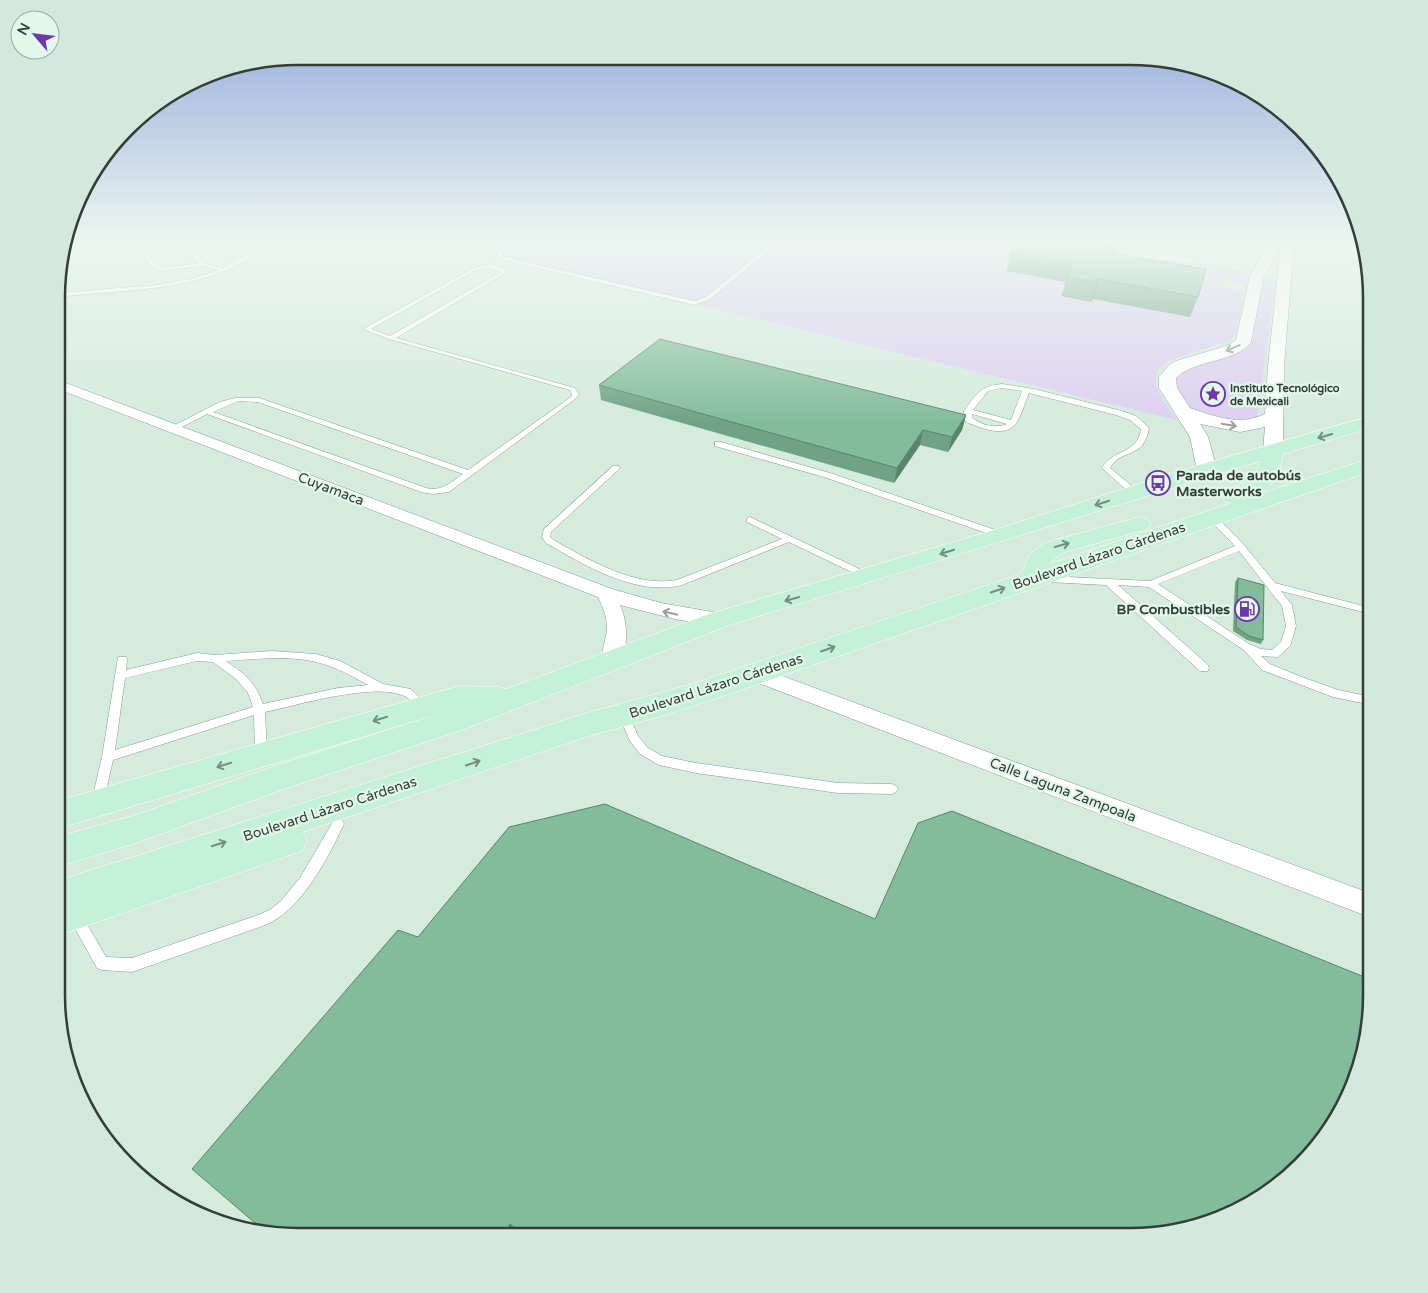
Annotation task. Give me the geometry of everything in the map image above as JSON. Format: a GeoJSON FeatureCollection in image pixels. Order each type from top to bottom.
{"type":"FeatureCollection","features":[{"type":"Feature","properties":{"kind":"main road"},"geometry":{"type":"LineString","coordinates":[[65,850],[136,828],[280,777],[451,722],[718,620],[1002,535],[1207,470],[1363,424]]}},
{"type":"Feature","properties":{"kind":"main road"},"geometry":{"type":"LineString","coordinates":[[1033,578],[1035,565],[1040,555],[1053,548],[1235,497],[1254,488],[1261,483],[1270,471],[1273,451]]}},
{"type":"Feature","properties":{"kind":"main road","name":"Boulevard Lázaro Cárdenas"},"geometry":{"type":"LineString","coordinates":[[65,909],[172,859],[442,774],[587,725],[624,716],[755,674],[1363,467]]}},
{"type":"Feature","properties":{"kind":"main road"},"geometry":{"type":"LineString","coordinates":[[65,813],[459,697],[513,698]]}},
{"type":"Feature","properties":{"kind":"main road"},"geometry":{"type":"LineString","coordinates":[[65,909],[222,865],[338,824],[442,774]]}},
{"type":"Feature","properties":{"kind":"street"},"geometry":{"type":"LineString","coordinates":[[1207,470],[1199,437],[1168,388],[1167,377],[1182,365],[1232,349],[1243,342],[1251,302]]}},
{"type":"Feature","properties":{"kind":"street"},"geometry":{"type":"LineString","coordinates":[[1273,451],[1276,366],[1282,302]]}},
{"type":"Feature","properties":{"kind":"street","name":"Cuyamaca"},"geometry":{"type":"LineString","coordinates":[[65,387],[605,593],[639,605],[678,614],[718,620]]}},
{"type":"Feature","properties":{"kind":"street"},"geometry":{"type":"LineString","coordinates":[[1184,412],[1213,421],[1243,427],[1260,424],[1274,417]]}},
{"type":"Feature","properties":{"kind":"street"},"geometry":{"type":"LineString","coordinates":[[605,593],[616,612],[617,634],[611,660]]}},
{"type":"Feature","properties":{"kind":"street","name":"Calle Laguna Zampoala"},"geometry":{"type":"LineString","coordinates":[[755,674],[1363,903]]}},
{"type":"Feature","properties":{"kind":"lane"},"geometry":{"type":"LineString","coordinates":[[206,412],[433,492],[446,490],[576,394],[573,389],[390,338],[366,329],[415,302]]}},
{"type":"Feature","properties":{"kind":"lane"},"geometry":{"type":"LineString","coordinates":[[390,338],[453,302]]}},
{"type":"Feature","properties":{"kind":"lane"},"geometry":{"type":"LineString","coordinates":[[1026,391],[1013,423],[1009,427],[1000,429],[982,425],[968,419],[968,411],[981,392],[990,387],[1000,386],[1026,391],[1120,413],[1140,422],[1145,428],[1145,437],[1139,446],[1113,460],[1107,464],[1106,468],[1135,493]]}},
{"type":"Feature","properties":{"kind":"lane"},"geometry":{"type":"LineString","coordinates":[[173,428],[237,399],[259,400],[469,473]]}},
{"type":"Feature","properties":{"kind":"lane"},"geometry":{"type":"LineString","coordinates":[[718,444],[827,476],[1002,535]]}},
{"type":"Feature","properties":{"kind":"lane"},"geometry":{"type":"LineString","coordinates":[[616,468],[546,531],[546,537],[549,542],[616,573],[650,585],[664,586],[679,583],[789,539]]}},
{"type":"Feature","properties":{"kind":"lane"},"geometry":{"type":"LineString","coordinates":[[1212,517],[1241,547],[1287,605],[1290,626],[1286,644],[1274,654],[1260,652],[1245,646]]}},
{"type":"Feature","properties":{"kind":"lane"},"geometry":{"type":"LineString","coordinates":[[750,520],[868,576]]}},
{"type":"Feature","properties":{"kind":"lane"},"geometry":{"type":"LineString","coordinates":[[1033,578],[1151,584],[1241,547]]}},
{"type":"Feature","properties":{"kind":"lane"},"geometry":{"type":"LineString","coordinates":[[1107,581],[1204,668]]}},
{"type":"Feature","properties":{"kind":"lane"},"geometry":{"type":"LineString","coordinates":[[1151,584],[1245,646],[1266,667],[1336,694],[1363,699]]}},
{"type":"Feature","properties":{"kind":"lane"},"geometry":{"type":"LineString","coordinates":[[1273,586],[1363,609]]}},
{"type":"Feature","properties":{"kind":"lane"},"geometry":{"type":"LineString","coordinates":[[120,674],[197,657],[214,659],[274,654],[305,656],[331,661],[382,687],[408,692],[424,707]]}},
{"type":"Feature","properties":{"kind":"lane"},"geometry":{"type":"LineString","coordinates":[[214,659],[240,676],[253,691],[260,710],[261,754]]}},
{"type":"Feature","properties":{"kind":"lane"},"geometry":{"type":"LineString","coordinates":[[98,803],[108,757],[122,660]]}},
{"type":"Feature","properties":{"kind":"lane"},"geometry":{"type":"LineString","coordinates":[[108,757],[260,710],[338,692],[382,687]]}},
{"type":"Feature","properties":{"kind":"lane"},"geometry":{"type":"LineString","coordinates":[[624,716],[634,738],[644,751],[660,760],[696,768],[838,788],[892,789]]}},
{"type":"Feature","properties":{"kind":"lane"},"geometry":{"type":"LineString","coordinates":[[65,914],[102,963],[132,965],[265,919],[276,913],[286,905],[305,882],[338,824]]}},
{"type":"Feature","properties":{"kind":"shaded area"},"geometry":{"type":"Polygon","coordinates":[[[687,302],[1243,302],[1235,335],[1230,340],[1168,361],[1160,368],[1156,375],[1158,390],[1177,420],[687,302]]]}},
{"type":"Feature","properties":{"kind":"shaded area"},"geometry":{"type":"Polygon","coordinates":[[[1258,302],[1273,302],[1257,417],[1240,422],[1182,409],[1174,379],[1188,367],[1231,356],[1253,341],[1258,302]]]}},
{"type":"Feature","properties":{"kind":"building"},"geometry":{"type":"Polygon","coordinates":[[[660,339],[966,415],[952,437],[923,430],[897,468],[599,385],[660,339]]]}},
{"type":"Feature","properties":{"kind":"building"},"geometry":{"type":"Polygon","coordinates":[[[1238,578],[1264,585],[1263,640],[1249,636],[1236,627],[1238,578]]]}},
{"type":"Feature","properties":{"kind":"building"},"geometry":{"type":"Polygon","coordinates":[[[605,804],[875,919],[918,823],[952,811],[1363,976],[1363,1011],[1359,1041],[1351,1070],[1332,1112],[1315,1137],[1295,1160],[1272,1180],[1247,1197],[1205,1216],[1176,1224],[1146,1228],[515,1228],[510,1224],[508,1228],[282,1228],[257,1225],[192,1169],[398,930],[418,937],[509,827],[605,804]]]}},
{"type":"Feature","properties":{"kind":"place","name":"Instituto Tecnológico de Mexicali"},"geometry":{"type":"Point","coordinates":[1213,394]}},
{"type":"Feature","properties":{"kind":"place","name":"Parada de autobús Masterworks"},"geometry":{"type":"Point","coordinates":[1158,483]}},
{"type":"Feature","properties":{"kind":"place","name":"BP Combustibles"},"geometry":{"type":"Point","coordinates":[1247,609]}}]}
